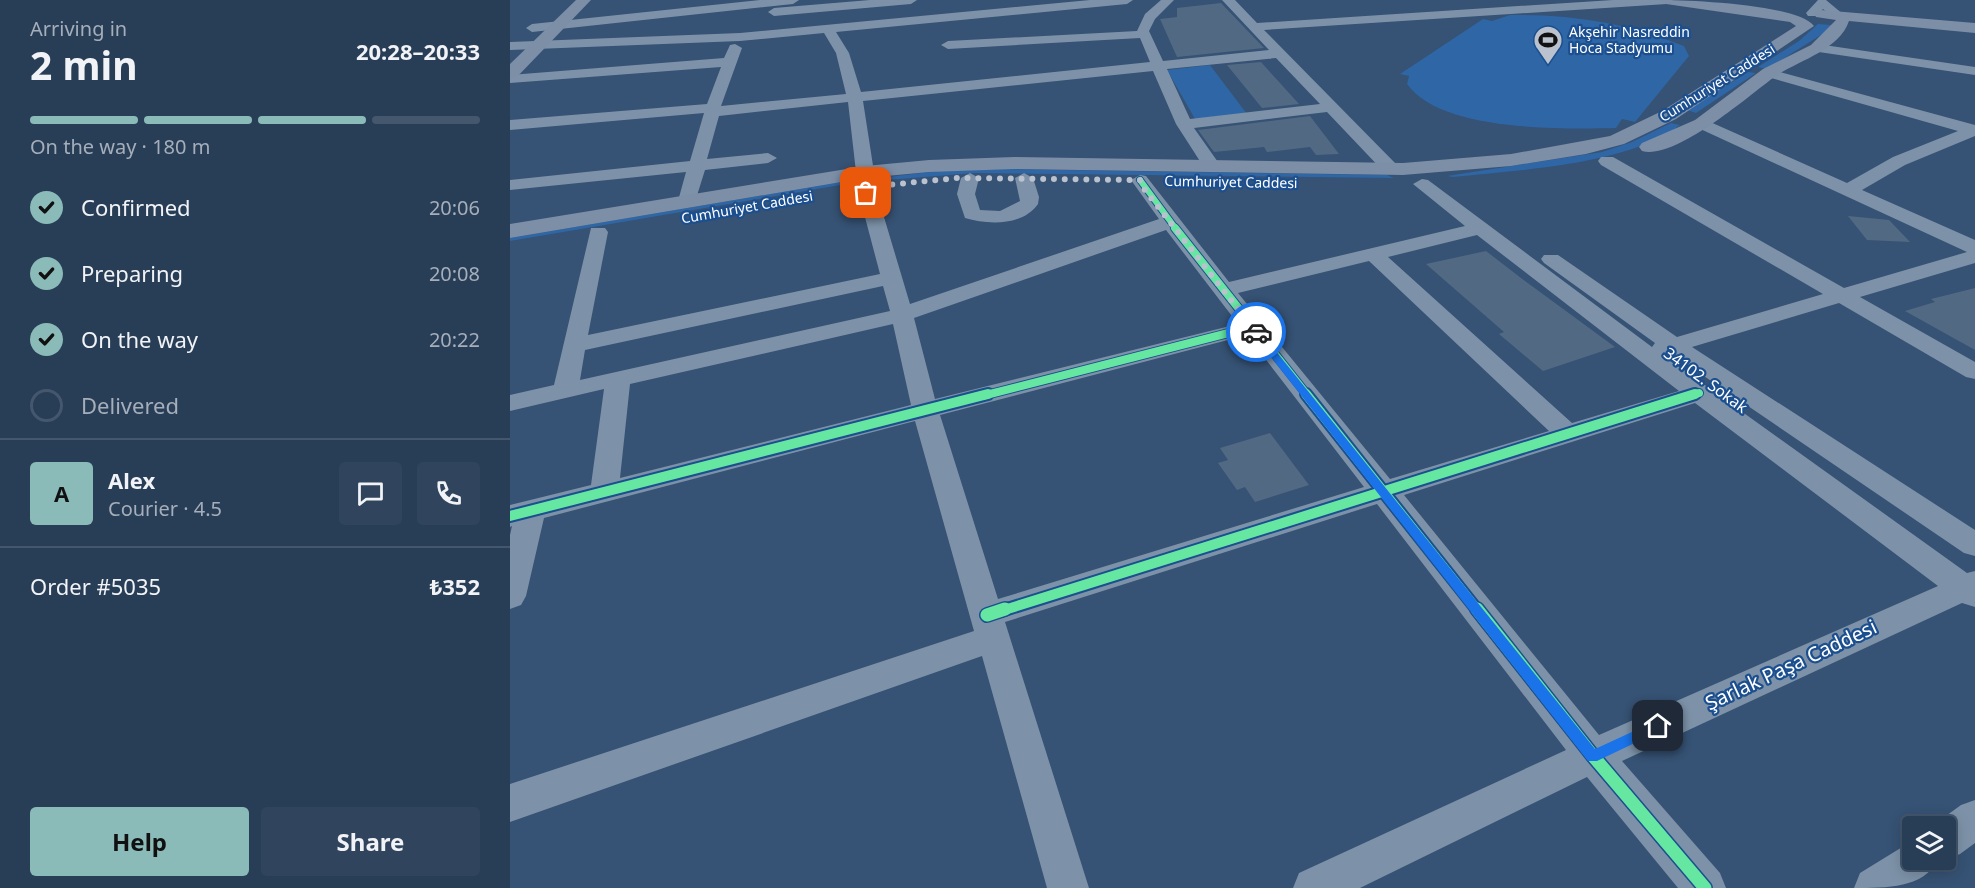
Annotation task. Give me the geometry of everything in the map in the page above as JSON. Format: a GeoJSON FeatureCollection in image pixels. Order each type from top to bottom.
{"type":"FeatureCollection","features":[{"type":"Feature","properties":{"kind":"main road"},"geometry":{"type":"LineString","coordinates":[[510,74],[584,0]]}},
{"type":"Feature","properties":{"kind":"main road"},"geometry":{"type":"LineString","coordinates":[[1666,0],[1809,14]]}},
{"type":"Feature","properties":{"kind":"main road"},"geometry":{"type":"LineString","coordinates":[[1692,0],[1840,18],[1975,30]]}},
{"type":"Feature","properties":{"kind":"main road","name":"Cumhuriyet Caddesi"},"geometry":{"type":"LineString","coordinates":[[510,231],[687,201],[979,164],[1390,168],[1428,180],[1511,160],[1617,141],[1669,115],[1745,68],[1809,14]]}},
{"type":"Feature","properties":{"kind":"main road","name":"Cumhuriyet Caddesi"},"geometry":{"type":"LineString","coordinates":[[510,247],[865,180],[1024,178],[1428,180],[1541,172],[1607,161],[1636,153],[1702,124],[1769,74],[1816,48],[1840,18]]}},
{"type":"Feature","properties":{"kind":"main road"},"geometry":{"type":"LineString","coordinates":[[1745,68],[1769,74]]}},
{"type":"Feature","properties":{"kind":"main road"},"geometry":{"type":"LineString","coordinates":[[1669,115],[1702,124]]}},
{"type":"Feature","properties":{"kind":"street"},"geometry":{"type":"LineString","coordinates":[[735,11],[793,0]]}},
{"type":"Feature","properties":{"kind":"street"},"geometry":{"type":"LineString","coordinates":[[520,29],[735,11],[911,0]]}},
{"type":"Feature","properties":{"kind":"street"},"geometry":{"type":"LineString","coordinates":[[510,46],[740,37],[1058,3],[1127,0]]}},
{"type":"Feature","properties":{"kind":"street"},"geometry":{"type":"LineString","coordinates":[[1168,0],[1149,17],[1144,34],[1184,124],[1211,165]]}},
{"type":"Feature","properties":{"kind":"street"},"geometry":{"type":"LineString","coordinates":[[1228,0],[1282,53],[1390,168]]}},
{"type":"Feature","properties":{"kind":"street"},"geometry":{"type":"LineString","coordinates":[[1254,27],[1666,0]]}},
{"type":"Feature","properties":{"kind":"street"},"geometry":{"type":"LineString","coordinates":[[1407,5],[1419,15]]}},
{"type":"Feature","properties":{"kind":"street"},"geometry":{"type":"LineString","coordinates":[[720,38],[735,11]]}},
{"type":"Feature","properties":{"kind":"street"},"geometry":{"type":"LineString","coordinates":[[829,29],[831,39],[843,54],[855,98],[865,180],[925,410],[1068,888]]}},
{"type":"Feature","properties":{"kind":"street"},"geometry":{"type":"LineString","coordinates":[[948,45],[1144,34]]}},
{"type":"Feature","properties":{"kind":"street"},"geometry":{"type":"LineString","coordinates":[[687,201],[712,110],[740,37]]}},
{"type":"Feature","properties":{"kind":"street"},"geometry":{"type":"LineString","coordinates":[[1816,48],[1975,71]]}},
{"type":"Feature","properties":{"kind":"street"},"geometry":{"type":"LineString","coordinates":[[510,125],[855,98],[1282,53]]}},
{"type":"Feature","properties":{"kind":"street"},"geometry":{"type":"LineString","coordinates":[[510,78],[730,62]]}},
{"type":"Feature","properties":{"kind":"street"},"geometry":{"type":"LineString","coordinates":[[1769,74],[1974,130]]}},
{"type":"Feature","properties":{"kind":"street"},"geometry":{"type":"LineString","coordinates":[[1184,124],[1331,107]]}},
{"type":"Feature","properties":{"kind":"street"},"geometry":{"type":"LineString","coordinates":[[1702,124],[1975,248]]}},
{"type":"Feature","properties":{"kind":"street"},"geometry":{"type":"LineString","coordinates":[[1849,190],[1899,161],[1974,130]]}},
{"type":"Feature","properties":{"kind":"street"},"geometry":{"type":"LineString","coordinates":[[510,185],[768,158]]}},
{"type":"Feature","properties":{"kind":"street"},"geometry":{"type":"LineString","coordinates":[[1607,161],[1975,372]]}},
{"type":"Feature","properties":{"kind":"street"},"geometry":{"type":"LineString","coordinates":[[970,178],[966,194],[972,214],[985,219],[1001,218],[1029,204],[1030,197],[1024,178]]}},
{"type":"Feature","properties":{"kind":"street"},"geometry":{"type":"LineString","coordinates":[[1140,180],[1252,327],[1593,756],[1705,888]]}},
{"type":"Feature","properties":{"kind":"street","name":"34102. Sokak"},"geometry":{"type":"LineString","coordinates":[[1428,180],[1435,196],[1482,228],[1647,355],[1971,588]]}},
{"type":"Feature","properties":{"kind":"street","name":"34102. Sokak"},"geometry":{"type":"LineString","coordinates":[[1428,180],[1975,545]]}},
{"type":"Feature","properties":{"kind":"street"},"geometry":{"type":"LineString","coordinates":[[510,403],[902,315],[1170,222]]}},
{"type":"Feature","properties":{"kind":"street"},"geometry":{"type":"LineString","coordinates":[[1223,290],[1482,228]]}},
{"type":"Feature","properties":{"kind":"street"},"geometry":{"type":"LineString","coordinates":[[565,391],[598,232]]}},
{"type":"Feature","properties":{"kind":"street"},"geometry":{"type":"LineString","coordinates":[[1373,254],[1568,434]]}},
{"type":"Feature","properties":{"kind":"street"},"geometry":{"type":"LineString","coordinates":[[1647,355],[1672,344],[1975,256]]}},
{"type":"Feature","properties":{"kind":"street"},"geometry":{"type":"LineString","coordinates":[[575,345],[890,278]]}},
{"type":"Feature","properties":{"kind":"street"},"geometry":{"type":"LineString","coordinates":[[510,596],[520,514],[1252,327]]}},
{"type":"Feature","properties":{"kind":"street"},"geometry":{"type":"LineString","coordinates":[[604,492],[618,379]]}},
{"type":"Feature","properties":{"kind":"street"},"geometry":{"type":"LineString","coordinates":[[510,803],[990,627],[1384,492],[1700,393]]}},
{"type":"Feature","properties":{"kind":"street","name":"Şarlak Paşa Caddesi"},"geometry":{"type":"LineString","coordinates":[[1314,888],[1593,756],[1971,588]]}},
{"type":"Feature","properties":{"kind":"street"},"geometry":{"type":"LineString","coordinates":[[1956,833],[1975,819]]}},
{"type":"Feature","properties":{"kind":"street"},"geometry":{"type":"LineString","coordinates":[[1875,888],[1902,870]]}},
{"type":"Feature","properties":{"kind":"shaded area","name":"Akşehir Nasreddin Hoca Stadyumu"},"geometry":{"type":"Polygon","coordinates":[[[1510,15],[1577,18],[1620,26],[1684,46],[1689,56],[1635,122],[1622,119],[1616,128],[1535,127],[1474,119],[1446,111],[1424,100],[1407,84],[1409,76],[1400,74],[1483,19],[1492,21],[1510,15]]]}},
{"type":"Feature","properties":{"kind":"shaded area"},"geometry":{"type":"Polygon","coordinates":[[[1818,24],[1831,25],[1832,28],[1767,69],[1758,67],[1799,41],[1818,24]]]}},
{"type":"Feature","properties":{"kind":"shaded area"},"geometry":{"type":"Polygon","coordinates":[[[1210,65],[1247,114],[1195,119],[1167,70],[1210,65]]]}},
{"type":"Feature","properties":{"kind":"shaded area"},"geometry":{"type":"Polygon","coordinates":[[[1748,72],[1756,73],[1696,113],[1687,110],[1748,72]]]}},
{"type":"Feature","properties":{"kind":"shaded area"},"geometry":{"type":"Polygon","coordinates":[[[1671,123],[1680,125],[1659,138],[1603,157],[1540,168],[1447,176],[1602,152],[1632,142],[1671,123]]]}},
{"type":"Feature","properties":{"kind":"shaded area"},"geometry":{"type":"Polygon","coordinates":[[[1004,169],[1387,175],[1394,178],[974,173],[874,181],[871,179],[938,171],[1004,169]]]}},
{"type":"Feature","properties":{"kind":"shaded area"},"geometry":{"type":"Polygon","coordinates":[[[859,179],[858,182],[510,241],[510,238],[859,179]]]}},
{"type":"Feature","properties":{"kind":"building"},"geometry":{"type":"Polygon","coordinates":[[[1221,3],[1264,48],[1177,57],[1160,19],[1177,17],[1177,8],[1221,3]]]}},
{"type":"Feature","properties":{"kind":"building"},"geometry":{"type":"Polygon","coordinates":[[[1261,62],[1299,104],[1262,108],[1227,65],[1261,62]]]}},
{"type":"Feature","properties":{"kind":"building"},"geometry":{"type":"Polygon","coordinates":[[[1310,116],[1339,154],[1316,155],[1310,147],[1267,152],[1264,147],[1214,152],[1198,130],[1310,116]]]}},
{"type":"Feature","properties":{"kind":"building"},"geometry":{"type":"Polygon","coordinates":[[[1848,216],[1889,220],[1910,242],[1867,240],[1848,216]]]}},
{"type":"Feature","properties":{"kind":"building"},"geometry":{"type":"Polygon","coordinates":[[[1486,251],[1615,347],[1543,371],[1499,334],[1504,332],[1426,264],[1486,251]]]}},
{"type":"Feature","properties":{"kind":"building"},"geometry":{"type":"Polygon","coordinates":[[[1975,288],[1975,350],[1905,311],[1935,302],[1931,299],[1975,288]]]}},
{"type":"Feature","properties":{"kind":"building"},"geometry":{"type":"Polygon","coordinates":[[[1270,433],[1309,485],[1255,502],[1245,487],[1237,490],[1218,463],[1228,460],[1220,448],[1270,433]]]}},
{"type":"Feature","properties":{"kind":"cycle path"},"geometry":{"type":"LineString","coordinates":[[1140,180],[1170,222],[1593,756],[1705,888]]}},
{"type":"Feature","properties":{"kind":"cycle path"},"geometry":{"type":"LineString","coordinates":[[510,516],[1252,327]]}},
{"type":"Feature","properties":{"kind":"cycle path"},"geometry":{"type":"LineString","coordinates":[[987,615],[1699,393]]}},
{"type":"Feature","properties":{"kind":"way so far"},"geometry":{"type":"LineString","coordinates":[[866,193],[866,187],[958,178],[1140,180],[1141,185],[1256,332]]}},
{"type":"Feature","properties":{"kind":"place","name":"Akşehir Nasreddin Hoca Stadyumu"},"geometry":{"type":"Point","coordinates":[1548,66]}},
{"type":"Feature","properties":{"kind":"route"},"geometry":{"type":"LineString","coordinates":[[1256,332],[1593,756],[1658,726]]}}]}
